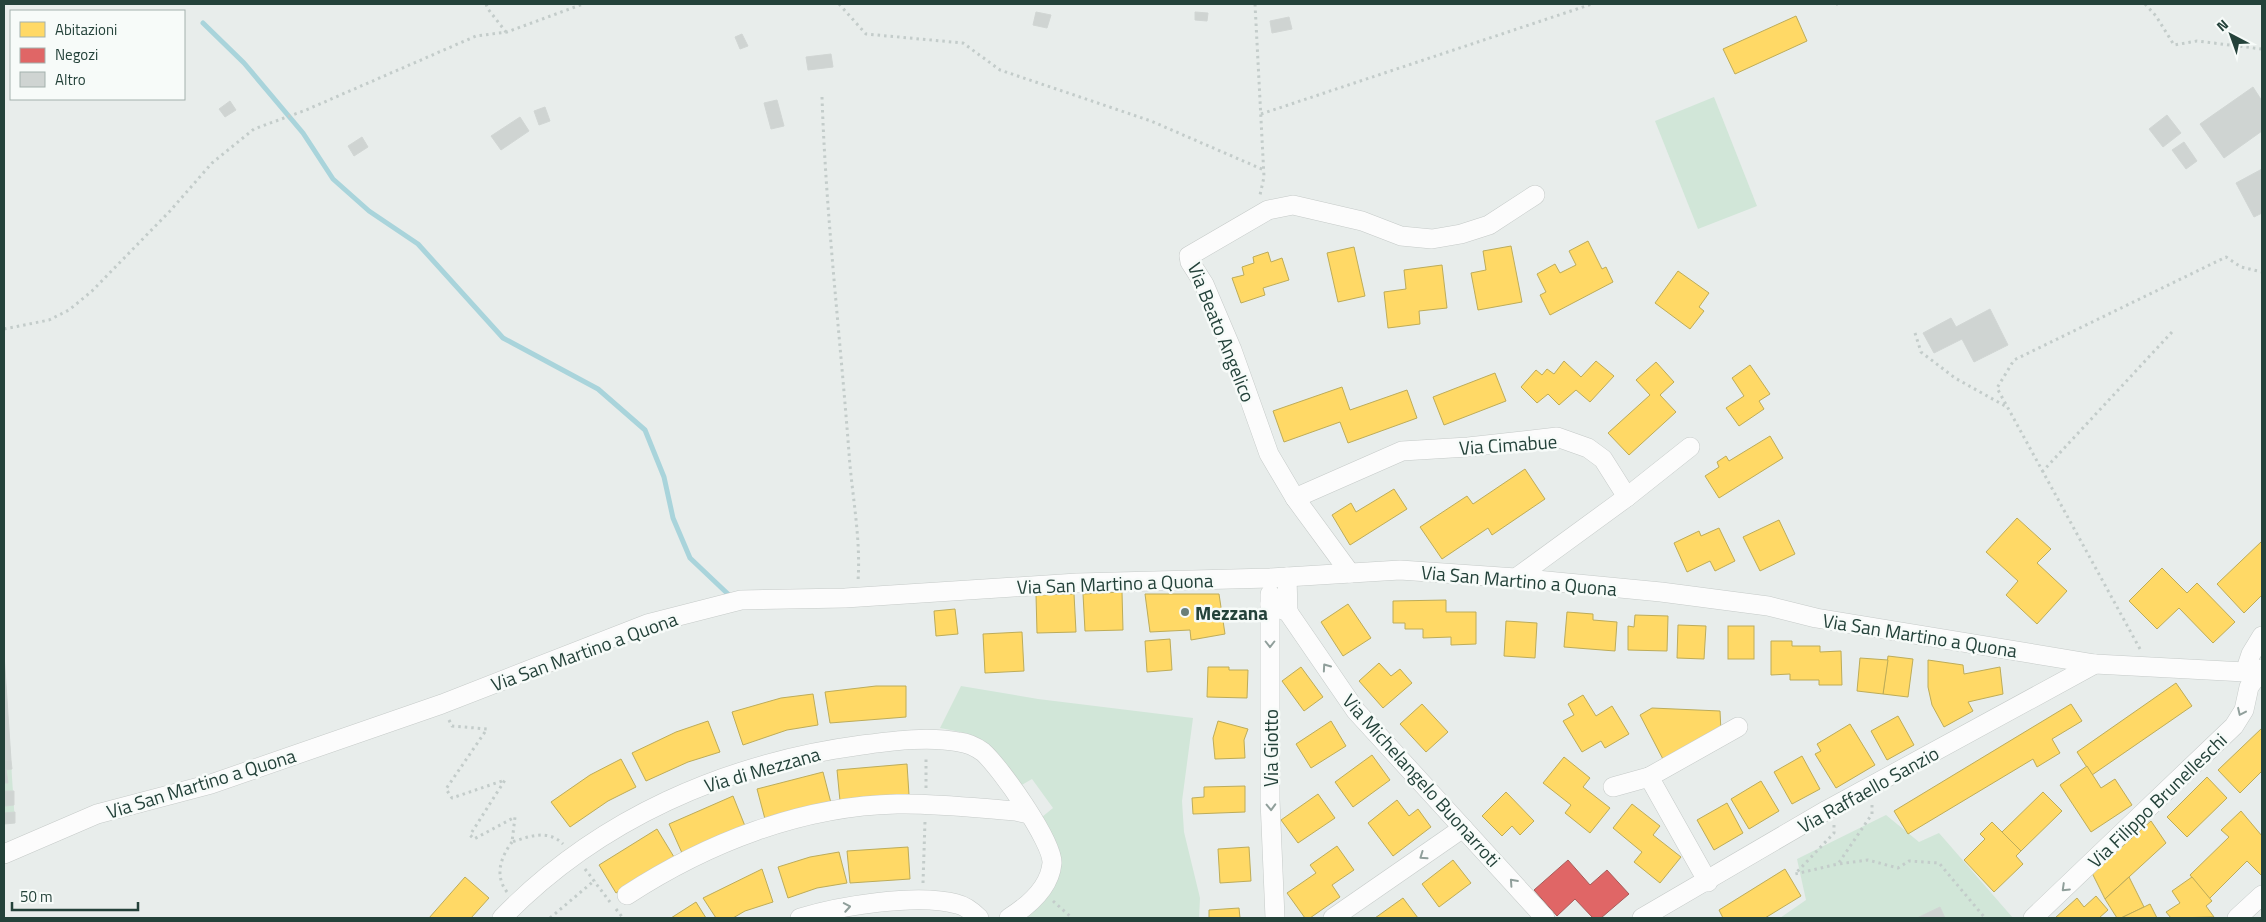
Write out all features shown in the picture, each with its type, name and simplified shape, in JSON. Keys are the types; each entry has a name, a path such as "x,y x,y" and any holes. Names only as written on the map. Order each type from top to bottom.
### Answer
{"street":[{"name":"Via Beato Angelico","path":"1350,573 1295,498 1269,454 1228,342 1204,284 1190,262 1189,256 1268,210 1293,206 1362,222 1401,236 1432,239 1461,234 1490,225 1535,195"},
{"name":"Via Cimabue","path":"1295,498 1402,451 1468,447 1558,437 1588,448 1603,459 1627,497"},
{"path":"1516,578 1627,497 1690,447"},
{"name":"Via San Martino a Quona","path":"4,854 97,814 212,784 442,704 647,624 741,600 857,597 1077,582 1274,588 1350,573 1400,570 1516,578 1661,592 1768,606 1816,618 2095,664 2256,670"},
{"path":"1274,588 1288,612"},
{"path":"1274,588 1288,612"},
{"name":"Via Giotto","path":"1274,588 1270,800 1275,918"},
{"name":"Via Michelangelo Buonarroti","path":"1288,612 1356,711 1545,918"},
{"name":"Via Filippo Brunelleschi","path":"2032,918 2234,726 2244,710 2249,687 2256,670 2252,654 2262,636"},
{"name":"Via Raffaello Sanzio","path":"1642,918 1708,882 1827,810 2095,664"},
{"path":"1613,786 1649,778 1738,727"},
{"name":"Via di Mezzana","path":"502,918 574,856 647,810 709,782 784,759 878,743 935,740 960,742 975,747 984,753 1000,771 1029,814 1049,849 1052,859 1051,869 1040,891 1009,918"},
{"path":"1649,778 1708,882"},
{"path":"627,895 692,857 740,836 776,824 831,811 894,804 926,804 1015,811 1029,814"},
{"path":"1333,918 1463,828"},
{"path":"2237,918 2262,895"},
{"path":"800,918 855,905 922,900 957,904 971,911 979,918"}],"path":[{"path":"486,4 507,32"},
{"path":"4,329 49,320 69,310 99,285 170,211 212,163 254,129 295,114 476,36 507,32 583,4"},
{"path":"839,4 866,34 964,43 1000,70 1151,121 1264,170"},
{"path":"1254,219 1264,177 1255,4"},
{"path":"1261,114 1592,4"},
{"path":"2145,4 2156,16 2174,45 2197,41 2262,49"},
{"path":"822,97 824,168 839,321 850,464 860,551 857,597"},
{"path":"2150,666 1997,388 2014,360 2226,257 2241,267 2262,272"},
{"path":"2042,472 2172,332"},
{"path":"1915,333 1921,352 1955,378 2007,407"},
{"path":"442,704 452,726 487,729 446,789 452,798 505,780 470,835 474,839 516,817 512,842 506,851 499,871 502,886 516,904"},
{"path":"922,900 926,749"},
{"path":"1838,864 1872,814 1872,803"},
{"path":"1834,824 1834,833 1795,874 1838,864 1868,860 1898,868 1909,861 1939,863 1985,918"},
{"path":"512,842 532,835 548,835 560,841 595,880 623,918"},
{"path":"550,918 595,880"},
{"path":"1048,898 1072,918"}],"green space":[{"path":"1714,97 1757,206 1698,229 1655,121"},
{"path":"4,654 15,823 4,824"},
{"path":"961,686 1038,699 1193,718 1182,801 1184,832 1200,898 1199,918 1024,918 1038,908 1048,897 1055,885 1059,859 1051,831 1042,817 1053,808 1032,779 1020,786 996,752 980,739 940,728"},
{"path":"1886,815 1919,842 1939,833 2013,918 1780,918 1806,900 1797,859"}],"building: Abitazioni":[{"path":"1796,16 1807,41 1735,74 1723,49"},
{"path":"1588,241 1602,269 1606,267 1613,282 1550,315 1540,295 1546,292 1537,274 1555,264 1560,273 1576,265 1569,251"},
{"path":"1511,246 1522,302 1478,310 1471,273 1486,270 1483,251"},
{"path":"1354,247 1365,296 1338,302 1327,253"},
{"path":"1268,252 1271,262 1282,258 1289,280 1263,288 1265,295 1241,303 1232,278 1244,275 1242,267 1254,263 1253,257"},
{"path":"1442,265 1447,308 1419,311 1420,324 1388,328 1384,292 1406,289 1404,270"},
{"path":"1678,271 1709,293 1699,307 1704,311 1690,329 1655,303"},
{"path":"1564,361 1581,377 1596,361 1614,376 1590,402 1576,390 1559,405 1548,394 1537,403 1521,387 1536,370 1542,375 1547,369 1554,374"},
{"path":"1656,362 1674,382 1660,395 1676,412 1629,455 1608,433 1650,395 1636,380"},
{"path":"1750,365 1770,394 1759,401 1764,409 1739,426 1726,408 1744,396 1732,378"},
{"path":"1495,373 1506,401 1444,425 1433,397"},
{"path":"1342,387 1350,410 1407,390 1417,418 1348,443 1340,422 1284,442 1273,411"},
{"path":"1770,436 1783,458 1719,498 1705,476 1719,467 1717,462 1726,456 1729,461"},
{"path":"1525,469 1545,499 1492,535 1488,528 1442,559 1420,527 1467,496 1473,504"},
{"path":"1394,489 1407,509 1350,545 1332,515 1351,503 1356,512"},
{"path":"2017,518 2051,549 2037,563 2067,591 2037,624 2006,595 2018,581 1986,552"},
{"path":"1779,520 1795,554 1760,571 1743,537"},
{"path":"1719,528 1735,561 1715,571 1710,561 1687,572 1674,543 1699,531 1701,536"},
{"path":"2262,541 2262,595 2244,613 2217,584"},
{"path":"2162,568 2187,593 2197,583 2235,622 2213,643 2179,608 2157,629 2129,601"},
{"path":"1122,592 1123,630 1085,631 1083,594"},
{"path":"1074,594 1076,632 1037,633 1036,595"},
{"name":"Mezzana","path":"1145,594 1219,594 1225,634 1191,640 1190,630 1150,632"},
{"path":"1446,600 1446,612 1476,612 1476,644 1451,645 1451,637 1423,638 1423,629 1405,629 1405,623 1393,623 1393,601"},
{"path":"1348,604 1371,638 1343,656 1321,622"},
{"path":"955,609 958,634 936,636 934,611"},
{"path":"1567,612 1593,614 1593,620 1617,622 1615,651 1564,647"},
{"path":"1635,615 1668,616 1667,651 1628,650 1628,626 1634,627"},
{"path":"1506,621 1537,623 1535,658 1504,656"},
{"path":"1678,625 1706,626 1704,659 1677,658"},
{"path":"1728,626 1754,626 1754,659 1728,659"},
{"path":"1022,632 1024,671 985,673 983,634"},
{"path":"1170,639 1172,670 1147,672 1145,641"},
{"path":"1771,641 1792,641 1792,646 1820,646 1820,652 1841,651 1842,685 1819,685 1819,680 1790,680 1790,674 1771,675"},
{"path":"1888,656 1913,659 1908,697 1883,694"},
{"path":"1860,658 1888,660 1883,694 1857,691"},
{"path":"1928,660 1963,665 1964,674 2000,667 2003,694 1968,702 1973,711 1944,727 1932,705 1928,687"},
{"path":"1379,663 1391,676 1400,669 1412,683 1383,708 1359,681"},
{"path":"1208,667 1229,667 1229,670 1248,670 1247,698 1207,697"},
{"path":"1301,667 1323,697 1304,711 1282,681"},
{"path":"2176,683 2192,706 2092,775 2077,752"},
{"path":"876,686 906,686 906,717 830,723 825,692"},
{"path":"813,694 818,725 787,730 743,745 732,712 781,698"},
{"path":"1583,695 1596,716 1612,706 1629,734 1605,748 1601,741 1582,752 1563,721 1574,715 1568,704"},
{"path":"1422,704 1448,732 1426,752 1400,724"},
{"path":"2071,704 2082,721 2052,739 2060,753 2037,767 2033,759 1908,834 1894,811"},
{"path":"1652,708 1720,711 1721,732 1665,763 1640,715"},
{"path":"1898,716 1914,745 1887,760 1871,731"},
{"path":"708,721 720,752 688,762 646,781 632,753 676,732"},
{"path":"1218,721 1248,729 1244,740 1245,758 1215,759 1213,738"},
{"path":"1331,721 1346,746 1311,768 1296,744"},
{"path":"1850,724 1875,765 1836,788 1815,754 1821,751 1817,744"},
{"path":"2262,728 2262,771 2240,793 2218,770"},
{"path":"1372,755 1390,780 1353,807 1335,782"},
{"path":"1802,756 1820,789 1792,804 1774,772"},
{"path":"1564,757 1590,778 1583,787 1610,808 1590,833 1565,813 1571,805 1543,783"},
{"path":"621,759 636,787 608,801 570,827 551,802 590,775"},
{"path":"907,764 909,795 840,801 837,770"},
{"path":"2087,766 2101,788 2115,779 2132,805 2091,832 2060,785"},
{"path":"823,772 831,803 765,819 757,789"},
{"path":"2207,777 2227,798 2187,837 2167,817"},
{"path":"1761,781 1779,811 1749,829 1731,799"},
{"path":"1245,786 1245,812 1193,814 1192,798 1204,797 1204,787"},
{"path":"1506,792 1534,821 1520,835 1512,826 1502,836 1482,816"},
{"path":"2043,792 2062,811 2021,851 2002,832"},
{"path":"1318,794 1335,818 1298,843 1281,820"},
{"path":"733,796 745,826 682,853 669,824"},
{"path":"1397,800 1409,816 1418,809 1431,827 1393,856 1368,823"},
{"path":"1727,803 1743,833 1714,850 1697,820"},
{"path":"1632,804 1660,826 1653,835 1681,857 1660,883 1634,862 1642,852 1613,828"},
{"path":"2241,811 2262,836 2262,876 2247,861 2209,899 2190,875 2229,837 2221,830"},
{"path":"2151,821 2166,843 2105,899 2092,873"},
{"path":"1992,822 2021,851 2016,856 2023,864 1994,892 1964,860 1985,839 1980,834"},
{"path":"657,829 674,857 616,893 599,865"},
{"path":"1337,846 1354,870 1332,885 1340,897 1310,918 1305,918 1287,893 1316,873 1310,865"},
{"path":"908,847 910,879 850,883 847,851"},
{"path":"1249,847 1251,881 1220,883 1218,849"},
{"path":"839,852 847,883 817,888 788,898 778,867 810,857"},
{"path":"1453,860 1471,883 1439,907 1422,884"},
{"path":"762,869 773,902 745,911 733,918 716,918 703,898"},
{"path":"1785,869 1801,896 1765,918 1723,918 1719,910"},
{"path":"465,877 489,898 471,918 429,918"},
{"path":"2129,877 2144,907 2121,918 2117,918 2105,899"},
{"path":"2192,877 2212,901 2206,906 2214,917 2171,918 2166,912 2180,903 2172,891"},
{"path":"2096,896 2108,910 2099,918 2055,918 2077,898 2084,907"},
{"path":"1403,898 1418,918 1375,918"},
{"path":"696,902 706,918 671,918"},
{"path":"2150,904 2157,918 2121,918 2144,907"},
{"path":"1239,908 1240,918 1209,918 1209,910"}],"building: Negozi":[{"path":"1568,860 1590,885 1607,870 1629,894 1601,918 1593,918 1575,899 1557,916 1534,890"}],"building: Altro":[{"path":"1036,12 1051,15 1047,28 1033,25"},
{"path":"1195,12 1208,13 1207,21 1195,20"},
{"path":"1289,17 1292,29 1272,33 1270,21"},
{"path":"742,34 748,46 740,49 735,37"},
{"path":"831,54 833,67 808,70 806,57"},
{"path":"2253,87 2262,101 2262,131 2224,158 2200,124"},
{"path":"777,100 784,126 771,129 764,103"},
{"path":"230,101 236,110 225,117 219,109"},
{"path":"545,107 550,121 539,125 534,111"},
{"path":"2167,115 2181,133 2163,147 2149,129"},
{"path":"520,117 529,131 501,150 491,136"},
{"path":"362,137 368,147 354,156 348,146"},
{"path":"2184,142 2197,161 2186,169 2172,150"},
{"path":"2262,169 2262,213 2254,217 2236,183"},
{"path":"1990,309 2008,345 1974,362 1962,339 1934,353 1923,333 1951,318 1956,327"},
{"path":"4,654 11,760 4,761"},
{"path":"11,760 12,769 4,770 4,761"},
{"path":"6,769 8,783 4,783 4,770"},
{"path":"4,791 14,791 14,805 5,806"},
{"path":"15,812 15,823 4,824 4,813"},
{"path":"1940,907 1945,918 1917,918"}],"waterway":[{"path":"203,23 244,63 303,133 333,179 369,211 418,244 503,338 598,389 645,430 664,477 673,518 690,558 729,595"}],"place":[{"name":"Mezzana","path":"1185,612"}]}
